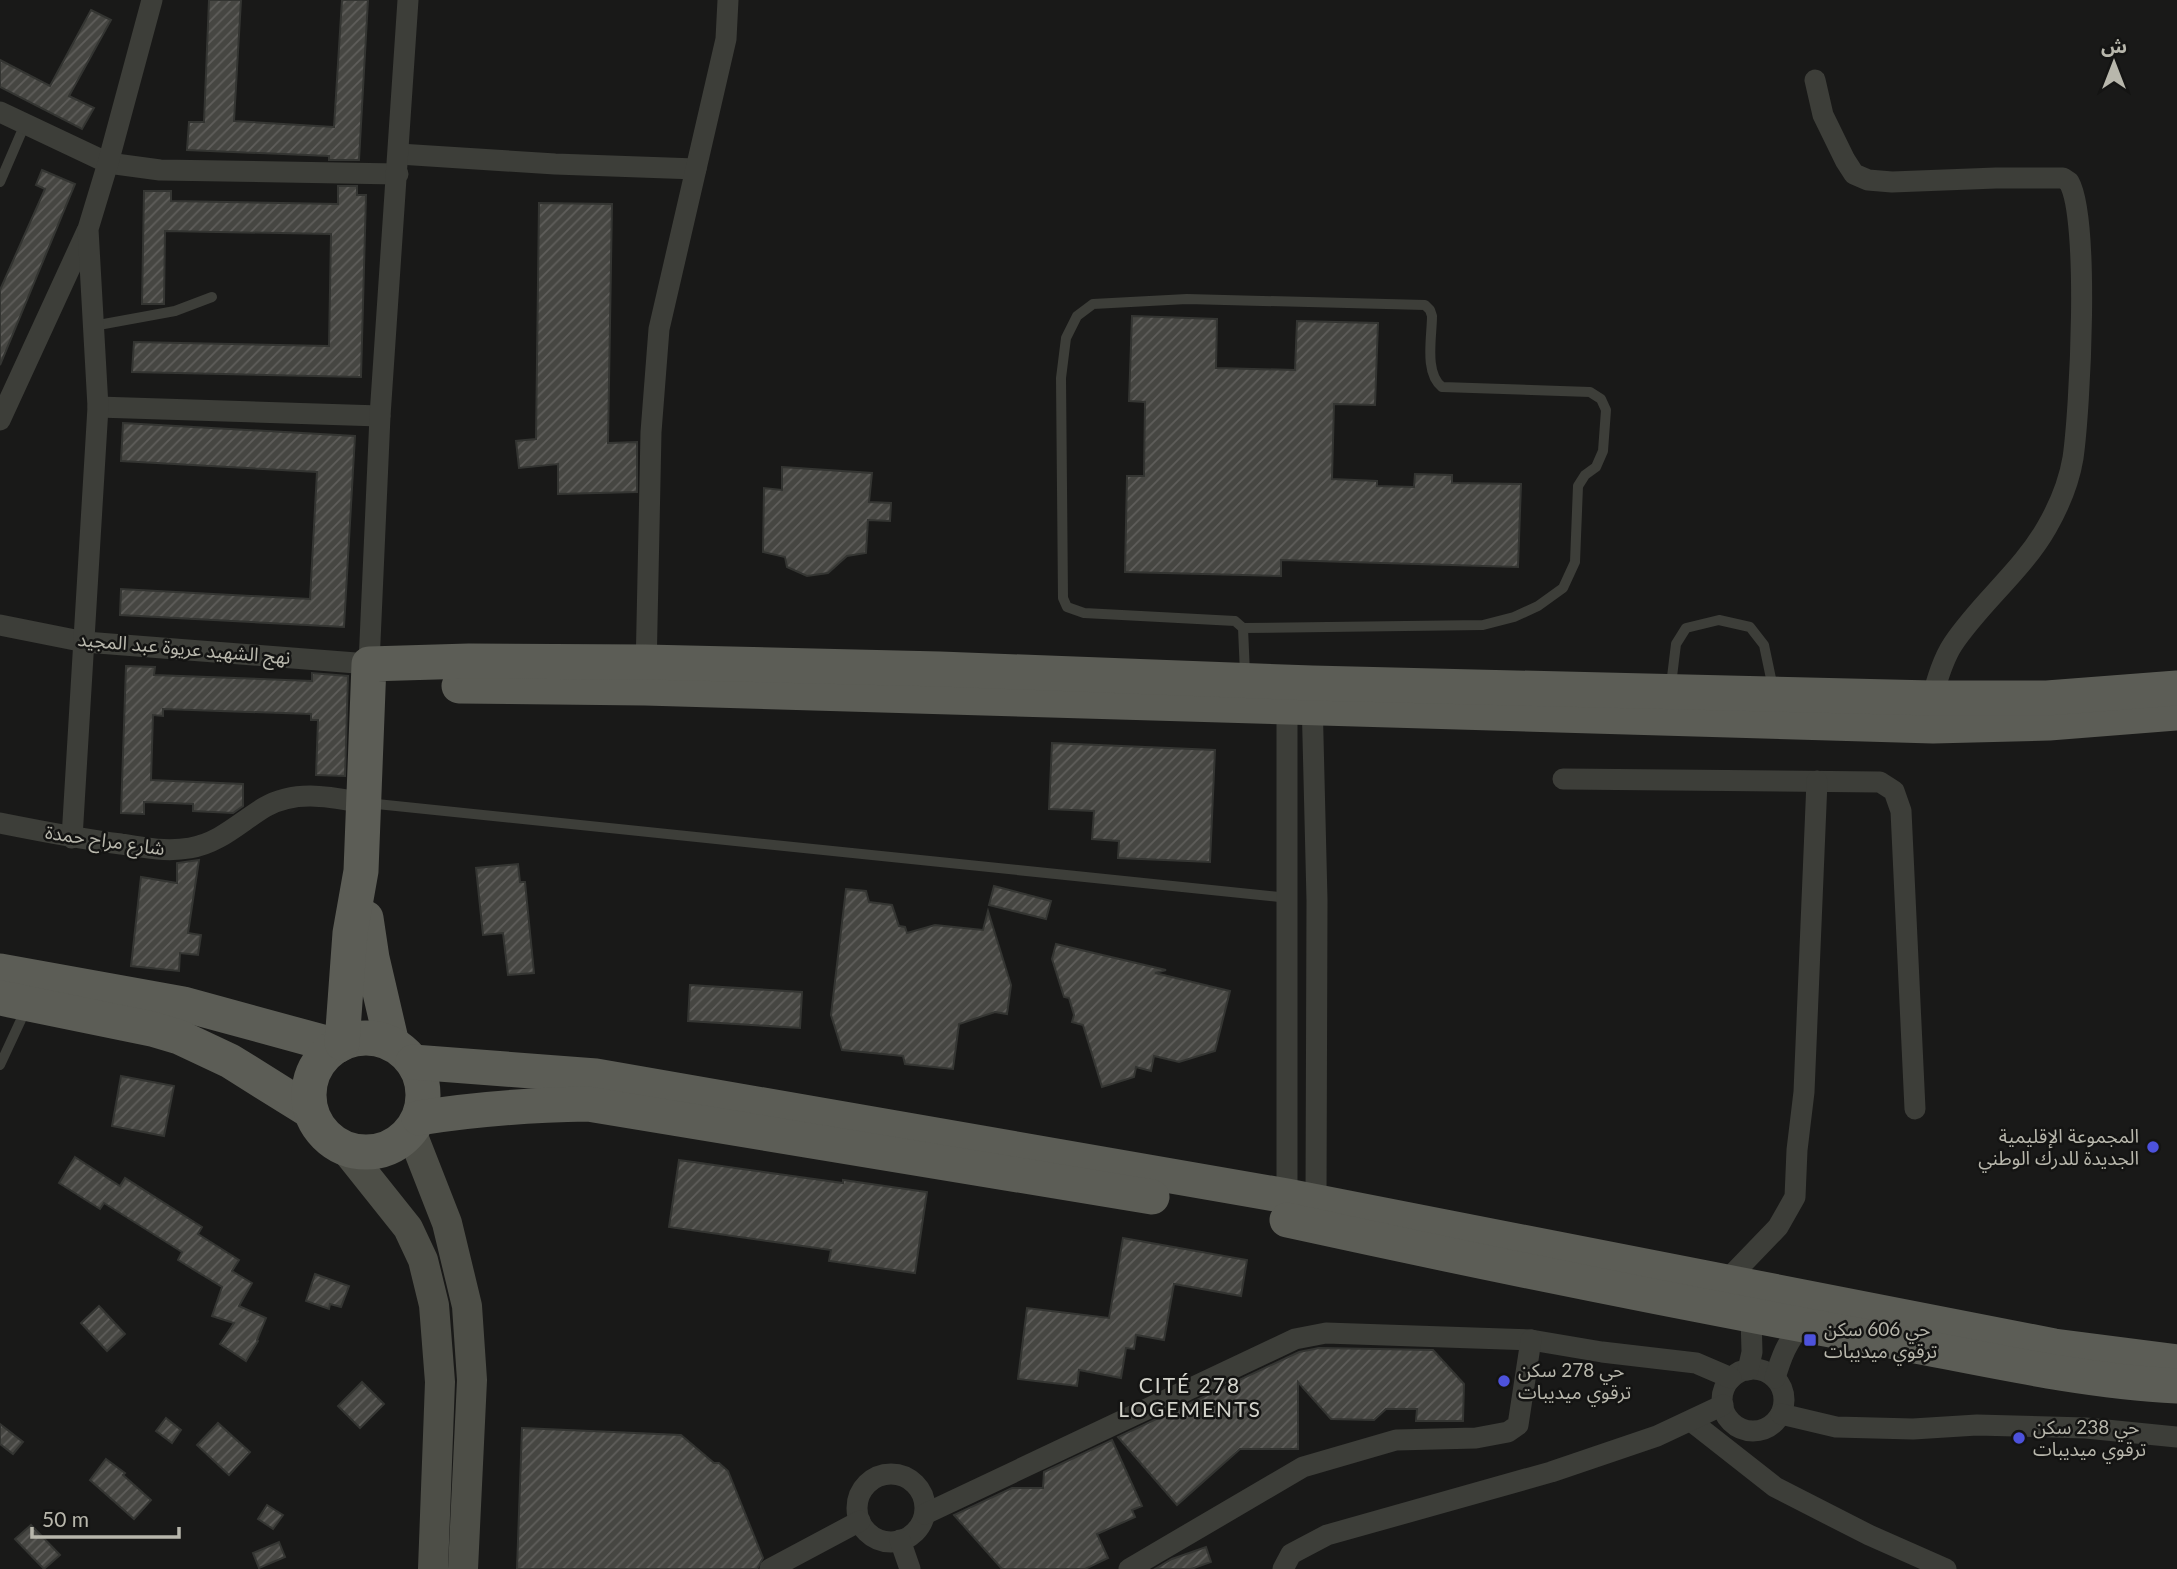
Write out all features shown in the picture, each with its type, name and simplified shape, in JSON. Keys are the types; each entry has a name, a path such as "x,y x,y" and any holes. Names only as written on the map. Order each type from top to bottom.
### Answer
{"main road":[{"path":"361,871 372,958 403,1053 420,1075 423,1090 423,1104 415,1125 398,1144 381,1151 363,1153 345,1149 324,1134 310,1111 308,1096 309,1081 315,1067 339,1044 350,933 361,871 369,676 440,685 645,675 1300,695 1791,704 1932,698 2047,698 2177,688"},
{"path":"939,683 1245,680 1300,695 1671,692 1991,726 2107,720 2177,713"},
{"path":"0,971 183,1004 339,1044 368,1038 403,1053 596,1076 1301,1199 2054,1346 2177,1362"},
{"path":"14,1001 152,1029 178,1037 230,1062 310,1111"},
{"path":"415,1125 469,1110 588,1104 1265,1215 1497,1266 1751,1316 2093,1377 2177,1387"},
{"path":"415,1125 447,1223 467,1307 471,1380 463,1569"},
{"path":"345,1149 408,1228 423,1260 434,1306 440,1382 432,1569"}],"street":[{"path":"2,412 88,229 152,0"},
{"path":"369,676 380,416 408,0"},
{"path":"645,675 651,432 659,330 726,39 728,0"},
{"path":"1815,80 1823,115 1854,174 1879,181 2063,178 2069,182 2076,201 2081,255 2078,414 2072,460 2063,495 2030,554 1952,645 1938,676 1932,698"},
{"path":"0,112 108,163 160,170 398,164 555,164 696,169"},
{"path":"72,838 99,407 88,229"},
{"path":"99,407 380,416"},
{"name":"نهج الشهيد عريوة عبد المجيد","path":"0,625 85,642 369,676"},
{"path":"1300,695 1289,898 1301,1199"},
{"path":"1300,695 1317,900 1301,1199"},
{"path":"1563,779 1880,782 1894,791 1901,811 1915,1109"},
{"path":"1726,1281 1778,1227 1795,1197 1804,1092 1817,781"},
{"name":"شارع مراح حمدة","path":"0,823 72,838 166,850 193,848 220,839 267,806 290,797 316,795 364,803"},
{"path":"1289,898 1317,900"},
{"path":"925,1514 1294,1339 1326,1333 1531,1340 1696,1363 1740,1374 1767,1373 1775,1378 1784,1395 1781,1414 1767,1427 1748,1430 1731,1422 1723,1405 1726,1386 1740,1374 1752,1352 1751,1316"},
{"path":"1775,1378 1787,1345 1802,1325"},
{"path":"1129,1569 1303,1467 1396,1440 1476,1438 1508,1432 1518,1425 1531,1340"},
{"path":"1283,1569 1291,1554 1327,1535 1551,1472 1637,1443 1723,1405"},
{"path":"1781,1414 1836,1427 1913,1429 1977,1425 2086,1428 2177,1437"},
{"path":"1691,1421 1775,1487 1869,1535 1946,1569"},
{"path":"893,1474 911,1480 918,1486 925,1504 925,1514 916,1531 900,1540 881,1540 865,1529 860,1521 858,1502 861,1493 874,1479 893,1474"},
{"path":"770,1569 860,1521"},
{"path":"900,1540 910,1569"}],"lane":[{"path":"0,182 25,124"},
{"path":"92,326 175,311 212,296"},
{"path":"1243,628 1483,625 1514,617 1538,606 1563,588 1575,562 1577,486 1585,475 1596,467 1604,451 1606,410 1601,398 1590,392 1442,387 1434,382 1431,372 1432,316 1425,305 1188,299 1093,304 1077,316 1066,338 1061,378 1063,598 1067,607 1084,612 1235,621 1243,628 1245,680"},
{"path":"1671,692 1676,644 1686,628 1719,620 1750,626 1765,645 1791,704"},
{"path":"364,803 1289,898"},
{"path":"0,1065 14,1001"}],"building":[{"path":"209,0 241,0 234,121 334,127 342,0 368,0 359,160 329,160 329,156 187,150 189,122 204,122"},
{"path":"91,10 111,20 69,96 94,108 82,129 0,87 0,60 50,86"},
{"path":"42,170 75,184 0,365 0,290 45,189 36,185"},
{"path":"338,186 357,186 357,195 366,195 361,377 132,372 134,342 329,346 331,234 165,231 164,304 142,304 144,191 171,191 171,201 338,204"},
{"path":"539,203 612,204 608,443 637,442 637,492 558,494 558,464 519,468 516,441 536,439"},
{"path":"1132,316 1217,319 1216,368 1295,370 1297,321 1378,323 1375,405 1334,404 1332,479 1377,481 1377,486 1414,487 1415,474 1452,475 1452,483 1521,484 1518,567 1281,560 1281,576 1125,572 1127,476 1144,476 1145,402 1129,401"},
{"path":"123,423 355,436 344,627 120,615 121,589 310,599 317,472 121,461"},
{"path":"782,467 872,473 869,502 891,503 890,521 868,520 866,553 847,556 828,573 807,576 787,567 785,557 763,552 764,488 782,490"},
{"path":"126,666 155,667 154,675 312,681 312,673 348,676 345,776 316,775 318,720 311,720 311,714 163,709 163,716 153,715 151,780 243,784 243,806 233,813 193,811 193,804 144,802 144,814 121,813"},
{"path":"1052,743 1215,750 1210,862 1118,858 1119,841 1092,839 1094,811 1049,809"},
{"path":"199,860 188,933 201,935 198,955 180,953 179,971 131,966 141,877 177,883 177,863"},
{"path":"518,864 520,882 525,882 534,973 508,975 503,933 483,935 476,868"},
{"path":"994,886 1051,901 1046,919 989,905"},
{"path":"846,889 866,891 869,902 892,905 899,926 905,927 907,933 935,925 983,930 988,911 1011,985 1007,1014 995,1012 959,1024 953,1069 905,1064 903,1056 842,1050 831,1015"},
{"path":"1056,944 1166,970 1155,973 1230,991 1215,1051 1179,1062 1154,1056 1151,1071 1136,1067 1134,1077 1102,1087 1083,1025 1072,1022 1074,1015 1069,998 1064,997 1052,959"},
{"path":"690,985 802,992 800,1028 688,1021"},
{"path":"121,1076 174,1086 164,1136 112,1126"},
{"path":"75,1157 120,1186 125,1178 202,1227 198,1234 239,1260 232,1271 252,1283 239,1306 266,1318 258,1341 246,1361 220,1344 234,1323 212,1316 222,1287 178,1260 182,1252 104,1203 100,1209 59,1183"},
{"path":"679,1160 927,1192 915,1273 829,1261 831,1250 669,1227"},
{"path":"1123,1238 1247,1260 1241,1296 1174,1284 1164,1340 1136,1335 1134,1349 1126,1348 1121,1378 1079,1370 1077,1386 1018,1379 1027,1308 1109,1318"},
{"path":"315,1274 349,1286 341,1307 330,1304 329,1309 306,1301"},
{"path":"99,1306 125,1334 107,1351 81,1323"},
{"path":"1319,1348 1433,1350 1464,1384 1463,1421 1416,1421 1417,1409 1386,1409 1374,1420 1331,1419 1298,1382 1298,1449 1240,1449 1177,1505 1118,1437 1299,1352"},
{"path":"362,1382 384,1404 360,1428 338,1406"},
{"path":"166,1418 181,1430 172,1443 156,1431"},
{"path":"218,1423 250,1452 229,1475 197,1445"},
{"path":"0,1424 23,1442 13,1454 0,1444"},
{"path":"522,1428 681,1435 714,1463 719,1463 728,1471 763,1558 757,1569 517,1569"},
{"path":"1112,1440 1142,1506 1132,1510 1135,1517 1097,1534 1108,1558 1085,1569 1002,1569 954,1515 1012,1488 1043,1488 1044,1472"},
{"path":"106,1459 125,1473 123,1475 151,1500 134,1519 90,1480"},
{"path":"267,1505 283,1515 273,1529 258,1519"},
{"path":"31,1525 60,1555 44,1569 15,1539"},
{"path":"279,1542 285,1557 259,1568 253,1553"},
{"path":"1206,1547 1211,1562 1191,1569 1155,1569 1172,1559"}],"place":[{"name":"المجموعة الإقليمية الجديدة للدرك الوطني","path":"2153,1147"},
{"name":"حي 606 سكن ترقوي ميديبات","path":"1810,1340"},
{"name":"حي 278 سكن ترقوي ميديبات","path":"1504,1381"},
{"name":"حي 238 سكن ترقوي ميديبات","path":"2019,1438"}],"district":[{"name":"CITÉ 278 LOGEMENTS","path":"1190,1398"}]}
